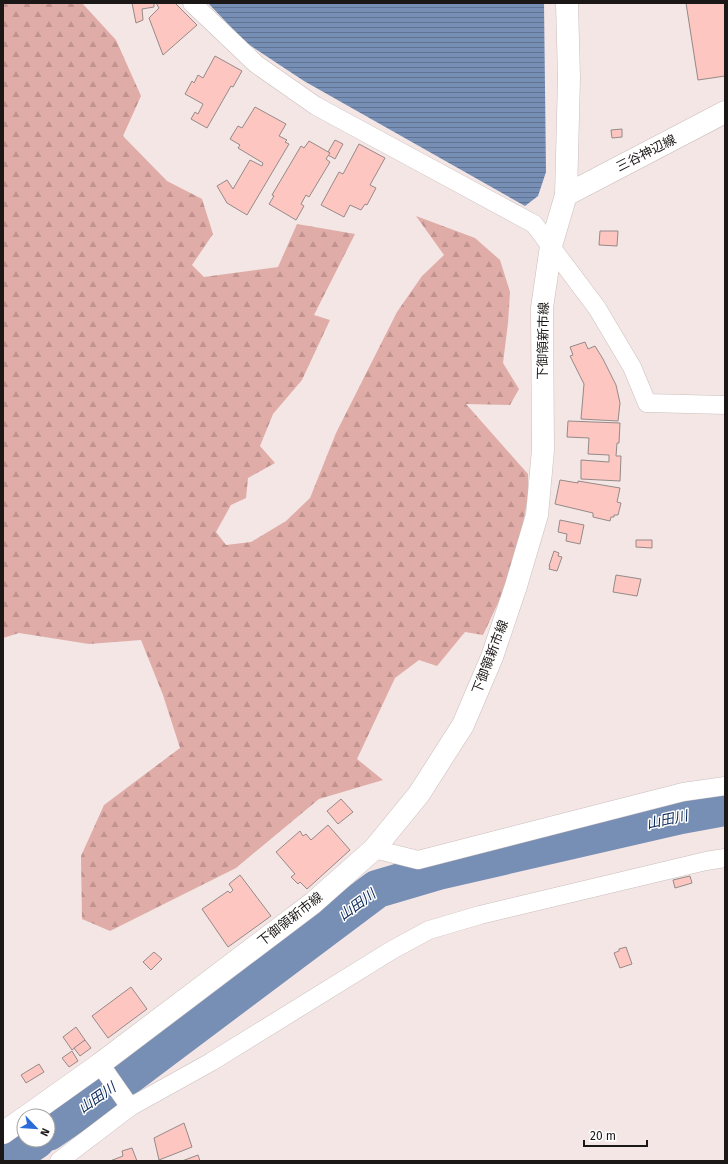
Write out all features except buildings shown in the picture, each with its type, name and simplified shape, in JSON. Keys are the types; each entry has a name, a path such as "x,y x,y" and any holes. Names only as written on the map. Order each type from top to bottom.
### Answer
{"main road":[{"name":"下御領新市線","path":"50,1108 115,1086 313,902 374,849 419,794 463,725 492,657 516,586 537,515 544,450 542,308 551,246 566,195 569,78 567,3"},
{"name":"三谷神辺線","path":"566,195 725,112"},
{"path":"3,1133 16,1124"}],"street":[{"path":"192,3 256,64 316,106 534,224 598,308 632,367 647,403 725,405"},
{"path":"374,849 418,860 683,792 725,786"},
{"path":"59,1161 115,1086 211,1062 392,950 429,930 480,915 725,858"}],"green space":[{"path":"3,3 82,3 116,40 141,96 123,136 167,181 202,199 213,234 192,265 204,277 278,267 297,224 355,234 314,315 330,320 302,380 273,414 260,446 275,463 248,478 246,498 231,505 216,532 226,545 251,542 286,521 310,498 336,433 397,312 422,276 444,255 416,216 475,238 500,260 510,292 503,363 519,389 510,405 466,404 528,474 528,497 515,567 483,635 465,632 437,666 419,660 395,678 357,759 383,780 319,799 236,868 110,931 82,919 81,856 104,805 180,748 163,695 141,640 89,644 19,633 3,638"}],"water":[{"path":"208,3 544,3 546,172 538,196 525,206 304,81 245,42"}],"waterway":[{"name":"山田川","path":"56,1127 101,1096 377,889 438,871 681,815 725,807"},
{"name":"山田川","path":"5,1161 24,1148"}]}
